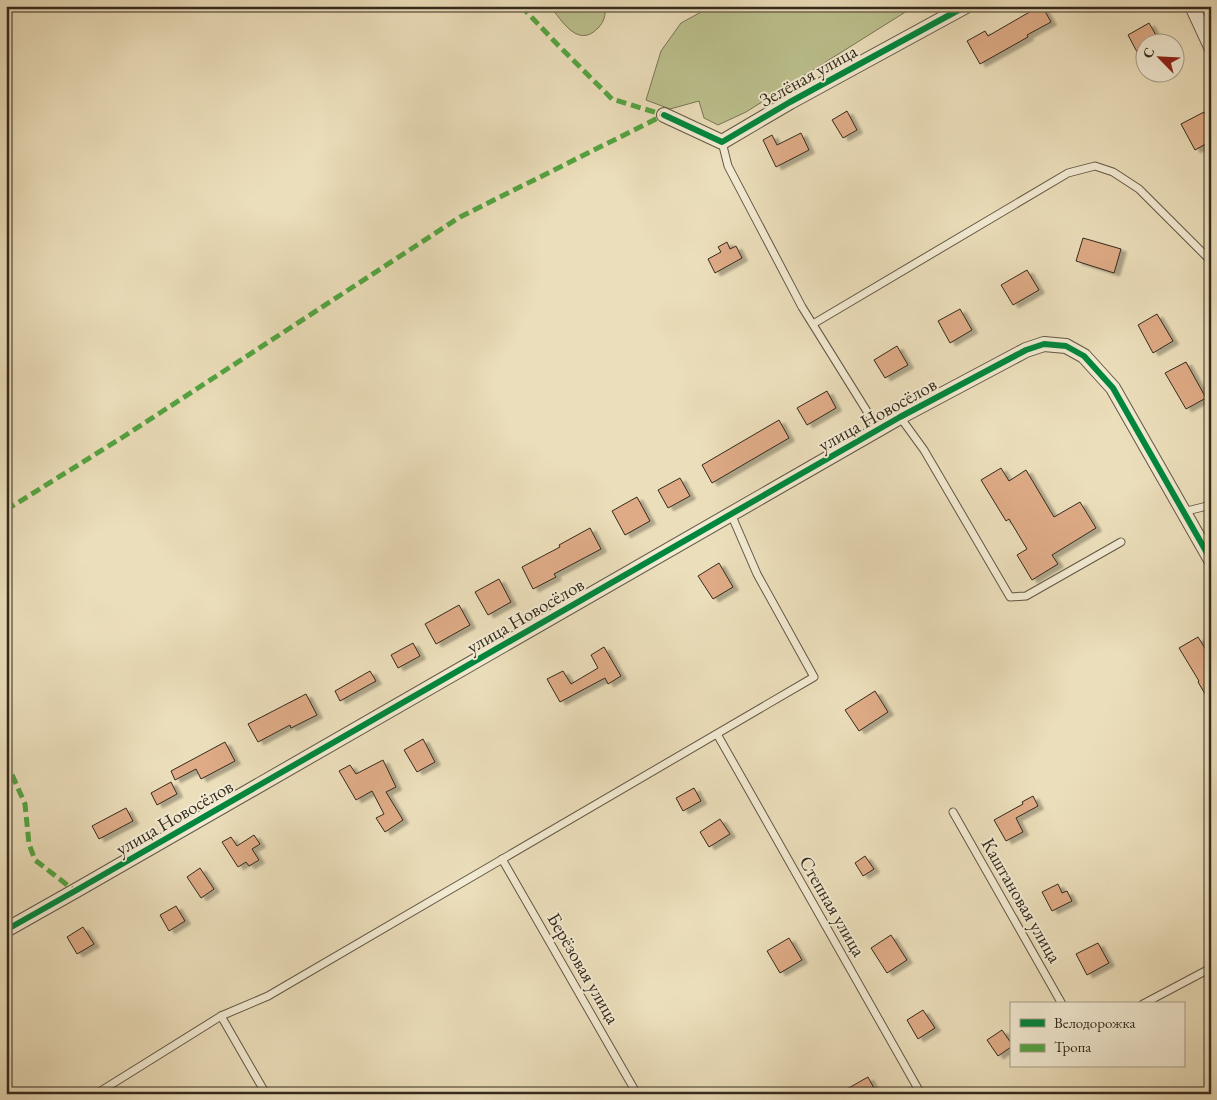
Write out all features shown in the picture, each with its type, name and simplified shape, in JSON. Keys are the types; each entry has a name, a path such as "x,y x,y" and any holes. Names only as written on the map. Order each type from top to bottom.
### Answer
{"street":[{"name":"Зелёная улица","path":"722,142 790,102 966,6"},
{"path":"1192,6 1211,47"},
{"path":"664,115 722,142"},
{"name":"улица Новосёлов","path":"6,930 900,417 1026,350 1044,344 1066,346 1084,356 1113,388 1183,512"},
{"path":"1183,512 1211,560"}],"lane":[{"path":"722,142 728,166 765,239 802,307 878,430"},
{"path":"813,324 1068,173 1095,166 1113,172 1139,189 1211,261"},
{"path":"900,417 924,450 1010,597 1026,596 1121,542"},
{"path":"1183,512 1211,504"},
{"path":"96,1094 221,1016 268,996 814,677 757,574 731,514"},
{"name":"Степная улица","path":"717,734 921,1094"},
{"name":"Каштановая улица","path":"953,812 1061,1002"},
{"name":"Берёзовая улица","path":"502,859 637,1094"},
{"path":"1147,1002 1211,968"},
{"path":"221,1016 266,1094"}],"green space":[{"path":"550,6 605,6 605,15 598,28 591,34 584,36 571,31"},
{"path":"712,6 915,6 746,112 718,125 704,118 699,101 670,109 646,100 661,51 681,23"}],"building":[{"path":"1042,6 1051,22 980,64 967,41 985,31 988,36"},
{"path":"1149,23 1154,32 1134,32 1134,46 1128,35"},
{"path":"847,111 857,130 843,138 832,120"},
{"path":"1204,112 1211,124 1211,141 1195,150 1181,124"},
{"path":"801,133 809,150 776,167 763,140 772,135 777,145"},
{"path":"1083,238 1121,249 1114,273 1076,261"},
{"path":"727,242 730,249 736,246 742,258 715,273 708,259 721,252 718,247"},
{"path":"1027,270 1039,290 1013,305 1001,285"},
{"path":"960,309 972,330 950,343 938,321"},
{"path":"1157,314 1173,341 1153,353 1138,325"},
{"path":"897,346 908,365 885,378 874,360"},
{"path":"1186,362 1206,398 1186,409 1165,373"},
{"path":"827,391 836,408 807,425 797,408"},
{"path":"779,420 789,438 712,483 702,465"},
{"path":"1001,468 1009,481 1026,470 1054,517 1080,502 1096,528 1052,555 1058,564 1032,580 1017,555 1027,549 1009,519 1006,521 981,480"},
{"path":"680,478 690,496 668,508 658,490"},
{"path":"637,497 650,521 625,535 612,511"},
{"path":"590,528 601,549 554,574 556,577 533,589 522,567 560,547 559,545"},
{"path":"719,563 733,587 713,599 698,576"},
{"path":"499,579 511,602 488,615 475,592"},
{"path":"459,605 470,625 436,644 425,624"},
{"path":"1198,637 1211,658 1211,704 1179,648"},
{"path":"413,643 420,656 398,668 391,655"},
{"path":"604,647 621,676 608,684 605,678 560,702 547,679 563,671 571,684 598,668 591,655"},
{"path":"370,671 376,681 340,701 335,691"},
{"path":"875,691 888,712 859,731 845,710"},
{"path":"306,694 317,715 291,728 290,725 258,742 248,724"},
{"path":"423,739 435,762 417,772 404,750"},
{"path":"225,742 235,761 201,779 196,769 175,780 171,771"},
{"path":"383,760 396,787 386,792 403,820 385,832 376,818 384,814 372,791 356,800 339,771 350,765 356,774"},
{"path":"171,782 177,794 157,805 151,793"},
{"path":"694,788 701,801 683,811 676,798"},
{"path":"1033,796 1038,806 1016,818 1023,832 1006,841 994,820 1023,804 1022,802"},
{"path":"126,808 133,821 99,839 92,826"},
{"path":"720,819 730,834 709,847 700,832"},
{"path":"254,835 260,844 252,849 259,860 249,866 246,862 238,867 222,842 231,837 237,846"},
{"path":"865,856 874,869 863,876 855,863"},
{"path":"200,868 214,889 201,898 187,877"},
{"path":"1058,884 1062,893 1067,891 1072,901 1052,911 1042,892"},
{"path":"176,906 185,921 169,931 160,915"},
{"path":"83,927 94,944 77,954 67,937"},
{"path":"891,935 907,960 887,973 871,948"},
{"path":"789,938 802,960 780,973 767,951"},
{"path":"1098,943 1109,963 1087,975 1076,954"},
{"path":"923,1010 935,1028 918,1039 907,1020"},
{"path":"1002,1030 1010,1042 1010,1048 998,1056 987,1040"},
{"path":"868,1077 877,1094 838,1094"}],"marked path":[{"path":"521,6 612,99 664,115"},
{"path":"6,510 123,437 460,217 664,115"},
{"path":"6,761 25,804 29,844 35,860 75,891"}],"cycle path":[{"path":"664,115 722,142 790,102 966,6"},
{"path":"6,930 900,417 1026,350 1044,344 1066,346 1084,356 1113,388 1211,560"}]}
